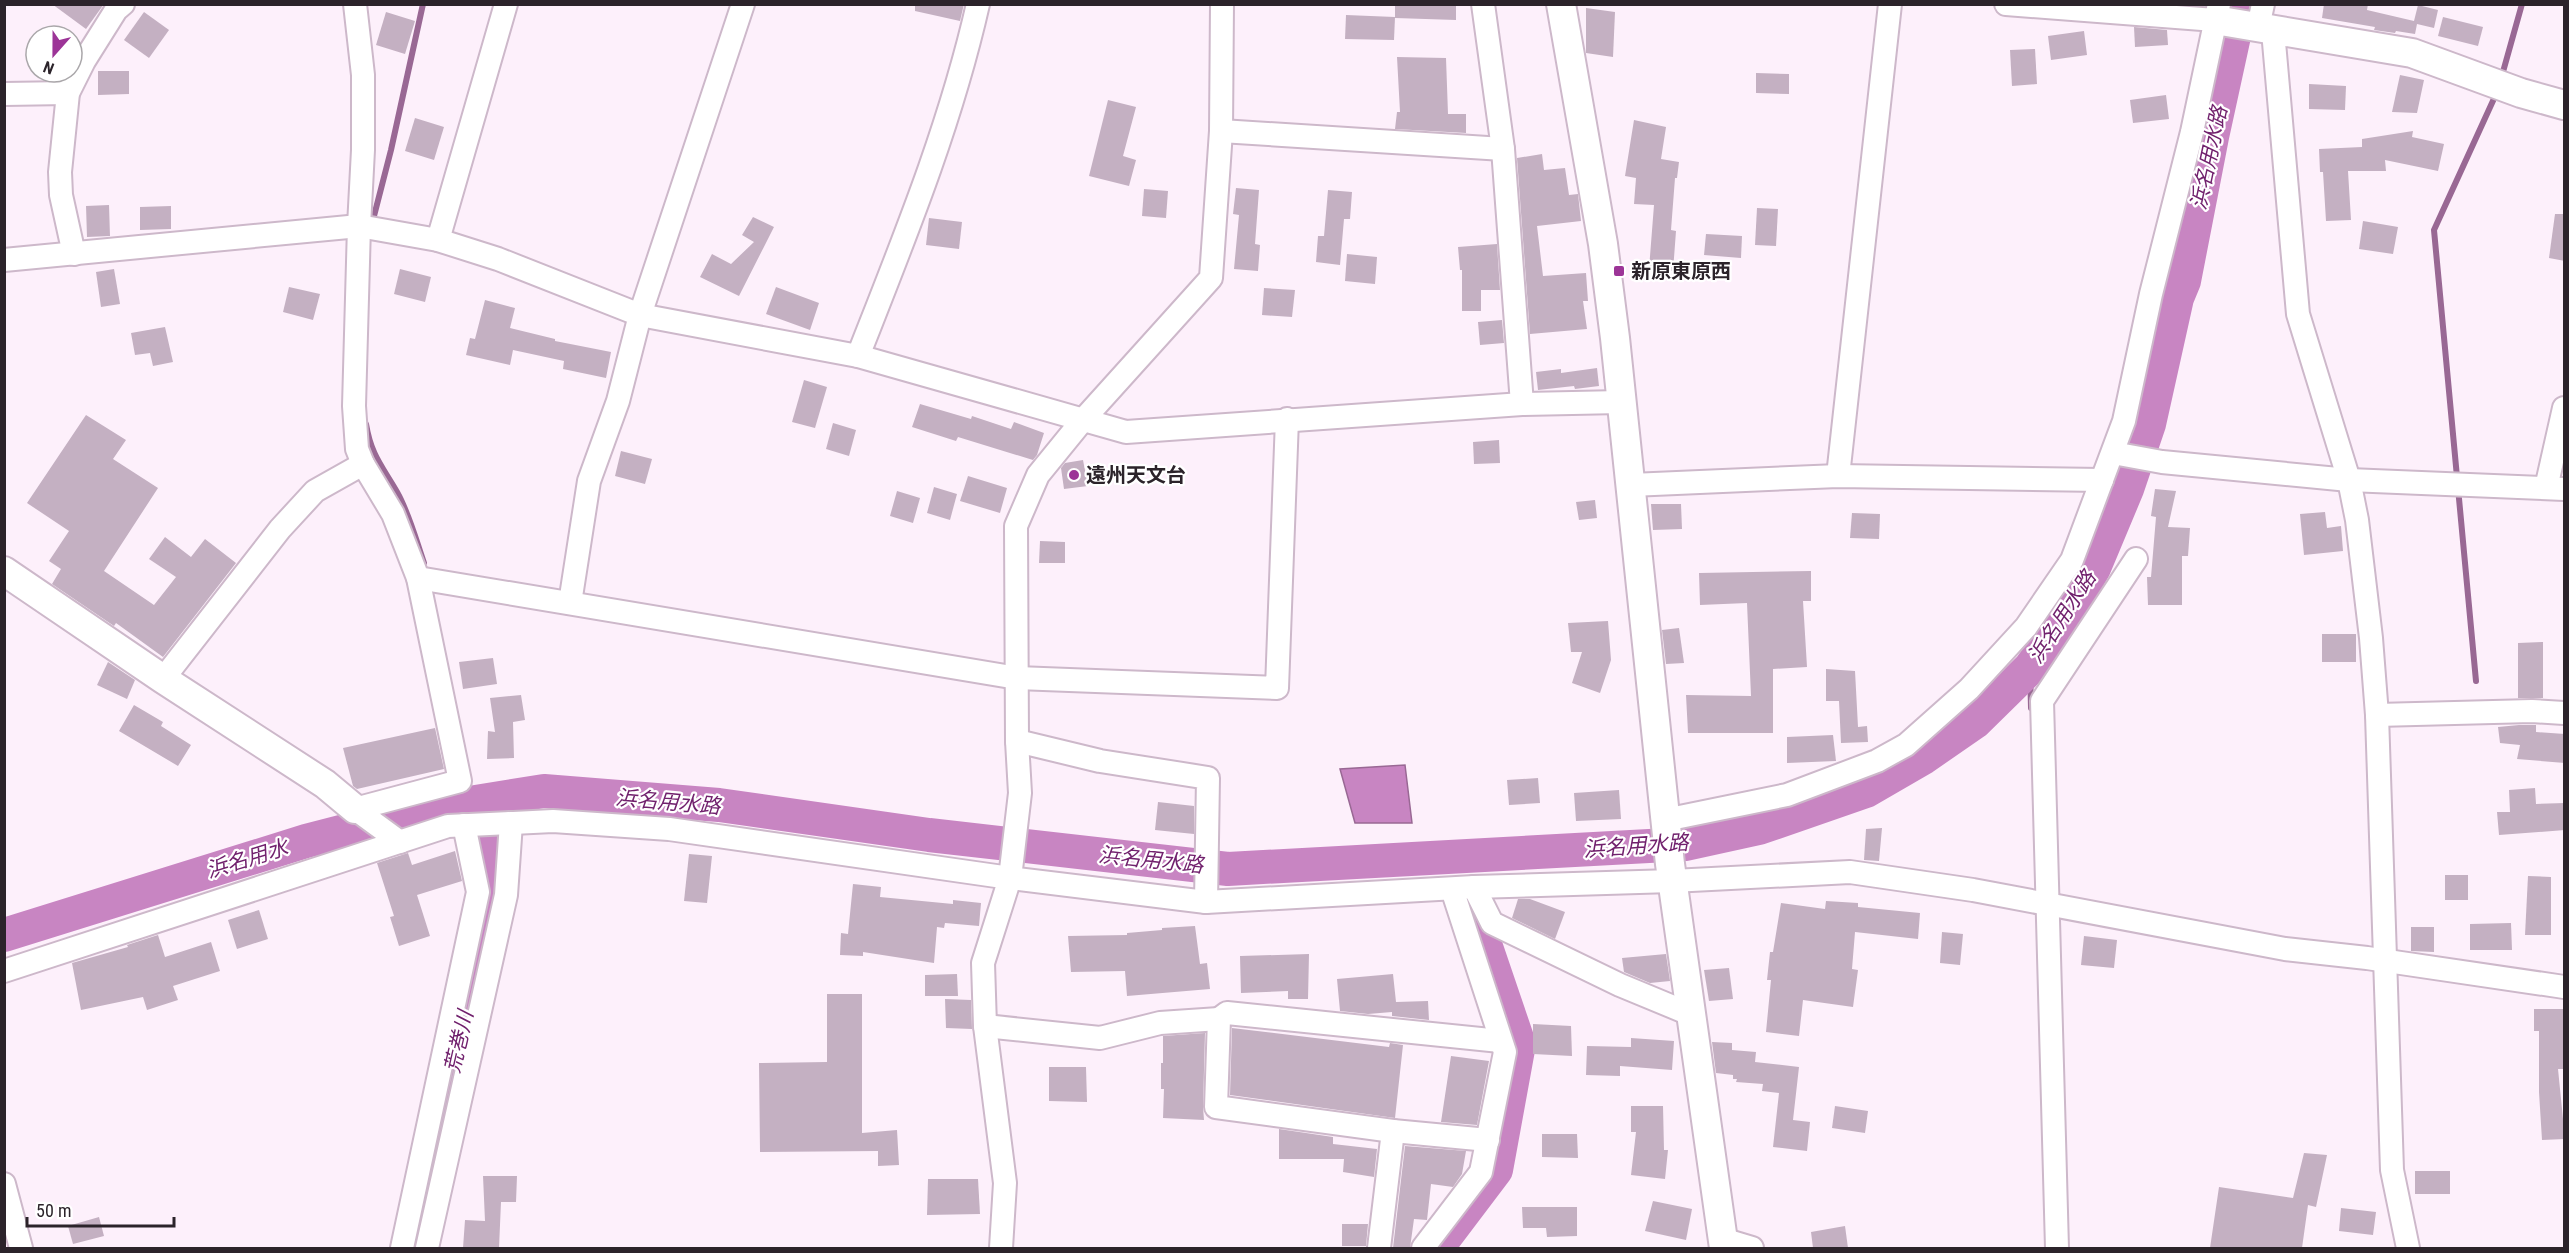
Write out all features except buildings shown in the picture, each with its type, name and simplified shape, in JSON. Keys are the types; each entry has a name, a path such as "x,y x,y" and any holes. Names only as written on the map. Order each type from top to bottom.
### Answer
{"street":[{"path":"355,809 459,781 418,578 393,514 363,464 357,449 354,406 363,150 363,75 356,4"},
{"path":"438,240 506,4"},
{"path":"570,603 589,481 618,401 640,315 743,4"},
{"path":"858,356 930,172 965,61 978,4"},
{"path":"1001,1248 1005,1183 985,1026 983,963 1010,872 1020,793 1017,741 1016,526 1038,475 1082,421 1211,278 1221,131 1222,4"},
{"path":"1483,4 1503,149 1522,404"},
{"path":"1561,4 1603,244 1631,485 1671,873 1723,1244 1752,1248"},
{"path":"1838,476 1890,4"},
{"path":"2006,4 2243,19 2412,53 2499,85 2565,105"},
{"path":"74,254 61,195 60,172 68,93 117,6"},
{"path":"1665,820 1787,795 1876,761 1906,745 1969,689 2026,627 2072,560 2102,480 2120,455 2124,421 2151,294 2192,132 2243,19"},
{"path":"2243,19 2298,314 2349,480 2357,520 2371,638 2377,715 2392,1170 2408,1248"},
{"path":"4,94 68,93"},
{"path":"1221,131 1503,149"},
{"path":"4,260 359,226 438,240 498,259 640,315 858,356 1126,432 1522,404 1621,402"},
{"path":"2120,455 2162,462 2349,480 2555,488 2565,408"},
{"path":"418,578 1017,678 1277,688 1287,419"},
{"path":"163,680 287,521 315,491 363,464"},
{"path":"1631,485 1838,476 2102,480"},
{"path":"2057,1248 2040,903 2042,701 2086,639 2136,559"},
{"path":"4,572 163,680 325,784 400,842"},
{"path":"2377,715 2532,711 2565,713"},
{"path":"1017,741 1100,761 1208,778 1206,891"},
{"path":"4,971 448,826 553,821 669,829 1010,872 1206,891 1463,888 1671,873 1850,872 2040,903 2285,949 2565,987"},
{"path":"427,1248 506,895 512,822"},
{"path":"402,1248 478,892 464,825"},
{"path":"1463,888 1492,923 1620,986 1690,1014"},
{"path":"1422,1248 1481,1172 1505,1052 1500,1041 1463,888"},
{"path":"985,1026 1100,1038 1160,1023 1219,1019 1227,1014 1500,1041"},
{"path":"1219,1019 1216,1107 1393,1131 1488,1140"},
{"path":"1379,1248 1393,1131"},
{"path":"4,1184 21,1248"}],"shaded area":[{"path":"1405,765 1412,823 1355,823 1340,769"},
{"path":"1483,1175 1495,1183 1445,1248 1427,1248"}],"waterway":[{"path":"374,216 423,4"},
{"name":"浜名用水路","path":"4,935 306,841 426,810 544,791 719,805 929,835 1228,869 1686,844 1759,828 1866,791 1923,758 1975,722 2030,668 2063,622 2094,568 2127,489 2149,424 2177,298 2184,281 2241,4"},
{"path":"2501,79 2522,4"},
{"path":"2476,681 2434,230 2497,92"},
{"path":"366,424 374,452 405,509 424,563"},
{"path":"2030,668 2031,708"},
{"path":"466,782 469,802"},
{"name":"荒巻川","path":"415,1248 463,1023 497,892 495,836"},
{"path":"1437,1248 1496,1170 1519,1044 1469,897"}],"place":[{"name":"新原東原西","path":"1619,271"},
{"name":"遠州天文台","path":"1074,475"}],"water label":[{"name":"浜名用水","path":"247,859"}]}
